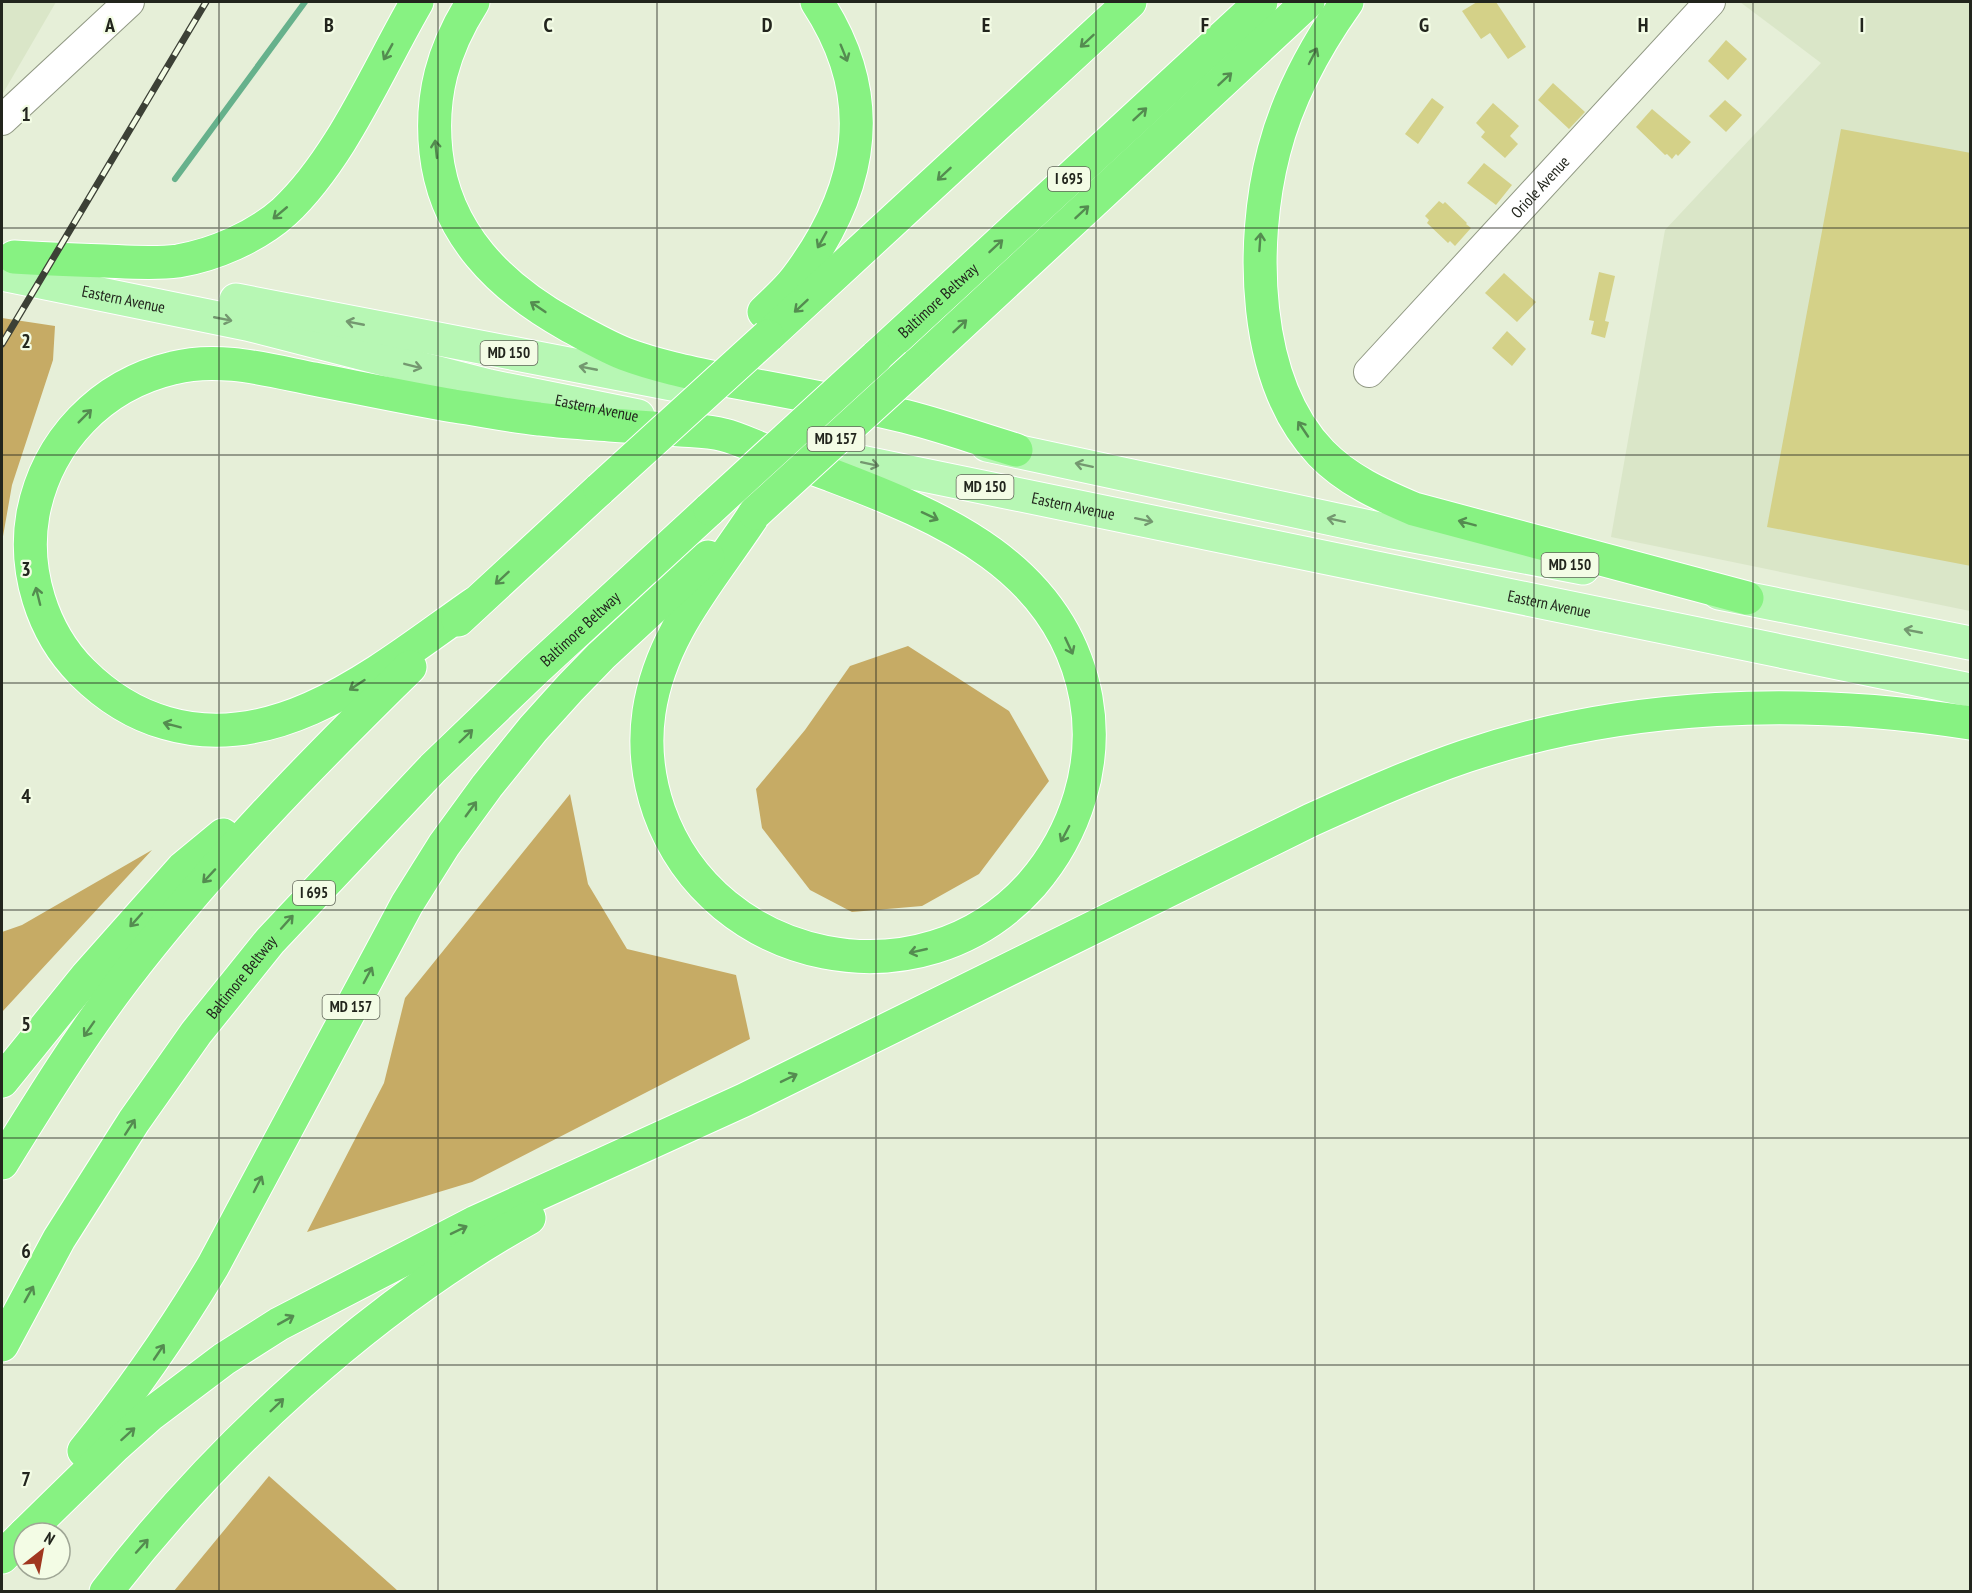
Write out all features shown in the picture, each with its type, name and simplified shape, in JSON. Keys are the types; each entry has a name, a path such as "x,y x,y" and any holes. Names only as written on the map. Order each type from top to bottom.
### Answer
{"highway":[{"path":"6,262 150,263 179,261 235,243 262,228 282,213 302,193 321,169 344,133 417,2"},
{"path":"473,2 460,22 445,56 436,90 434,133 438,172 450,208 469,241 492,270 514,291 544,312 625,354 680,370 901,415 1017,450"},
{"path":"757,334 817,248 837,211 849,177 855,141 856,105 848,61 832,26 817,2"},
{"path":"2,1163 58,1072 125,978 201,884 320,756 474,604 598,489 757,334 1130,2"},
{"name":"Baltimore Beltway","path":"2,1345 59,1239 134,1121 196,1033 270,941 433,768 535,670 1261,2"},
{"name":"MD 157","path":"2,1543 58,1482 124,1402 184,1314 243,1213 407,904 444,845 533,729 601,656 1308,2"},
{"path":"1347,2 1322,38 1296,88 1274,150 1264,202 1260,254 1261,303 1270,353 1282,392 1300,427 1321,453 1343,473 1377,493 1414,509 1747,598"},
{"path":"474,604 352,688 313,708 245,730 186,729 157,721 125,706 93,683 72,662 54,638 41,608 33,577 31,543 33,516 41,486 52,459 65,438 86,414 112,392 146,375 182,365 222,363 425,401 543,420 719,433 887,496 943,522 980,544 1013,569 1038,594 1070,645 1082,678 1090,746 1085,781 1074,818 1057,849 1033,882 1009,906 982,926 950,942 916,953 873,958 839,955 800,947 764,932 734,912 705,888 684,862 666,830 653,793 646,754 648,717 657,675 675,631 702,586 729,554 755,513"},
{"path":"38,1521 151,1414 224,1359 279,1324 400,1259 744,1100 1365,795 1466,756 1557,731 1688,712 1758,707 1830,708 1917,715 1971,723"},
{"path":"2,1081 87,976 183,868 320,756"},
{"path":"106,1592 137,1551 241,1439 295,1388 395,1306 500,1234 744,1100"}],"main road":[{"name":"Eastern Avenue","path":"6,262 489,386 1971,690"},
{"name":"Eastern Avenue","path":"6,262 1017,450 1393,532 1747,598 1971,643"},
{"path":"1709,636 1783,634 1971,668"}],"street":[{"path":"2,120 129,2"},
{"name":"Oriole Avenue","path":"1369,372 1710,2"}],"shaded area":[{"path":"2,2 56,2 2,95"},
{"path":"1740,2 1970,2 1970,611 1611,537 1665,230 1821,63"},
{"path":"2,318 55,326 53,360 12,485 2,542"},
{"path":"908,646 1009,711 1049,781 979,874 922,906 852,912 810,890 762,828 756,789 805,730 850,666"},
{"path":"570,794 588,884 627,949 736,975 750,1039 472,1182 307,1232 384,1083 405,998"},
{"path":"152,850 2,1012 2,932 22,925"},
{"path":"269,1476 398,1591 174,1591"}],"building":[{"path":"1477,2 1496,2 1526,47 1508,59 1490,33 1481,39 1462,11"},
{"path":"1726,40 1747,59 1728,80 1708,61"},
{"path":"1553,83 1585,112 1569,129 1538,100"},
{"path":"1432,98 1444,107 1418,144 1405,134"},
{"path":"1725,100 1742,115 1726,132 1709,116"},
{"path":"1493,103 1519,126 1510,136 1518,144 1505,158 1481,137 1485,132 1476,123"},
{"path":"1652,109 1691,142 1672,159 1636,127"},
{"path":"1841,129 1971,153 1971,566 1767,527"},
{"path":"1484,163 1512,185 1496,205 1467,183"},
{"path":"1439,201 1443,204 1445,202 1471,228 1455,246 1450,241 1448,243 1427,223 1429,220 1425,216"},
{"path":"1599,272 1615,276 1605,321 1609,322 1605,338 1591,334 1594,321 1589,320"},
{"path":"1504,273 1536,302 1517,322 1485,293"},
{"path":"1507,331 1526,349 1512,366 1492,348"}],"waterway":[{"path":"175,179 305,2"}],"railway":[{"path":"2,344 206,2"}]}
